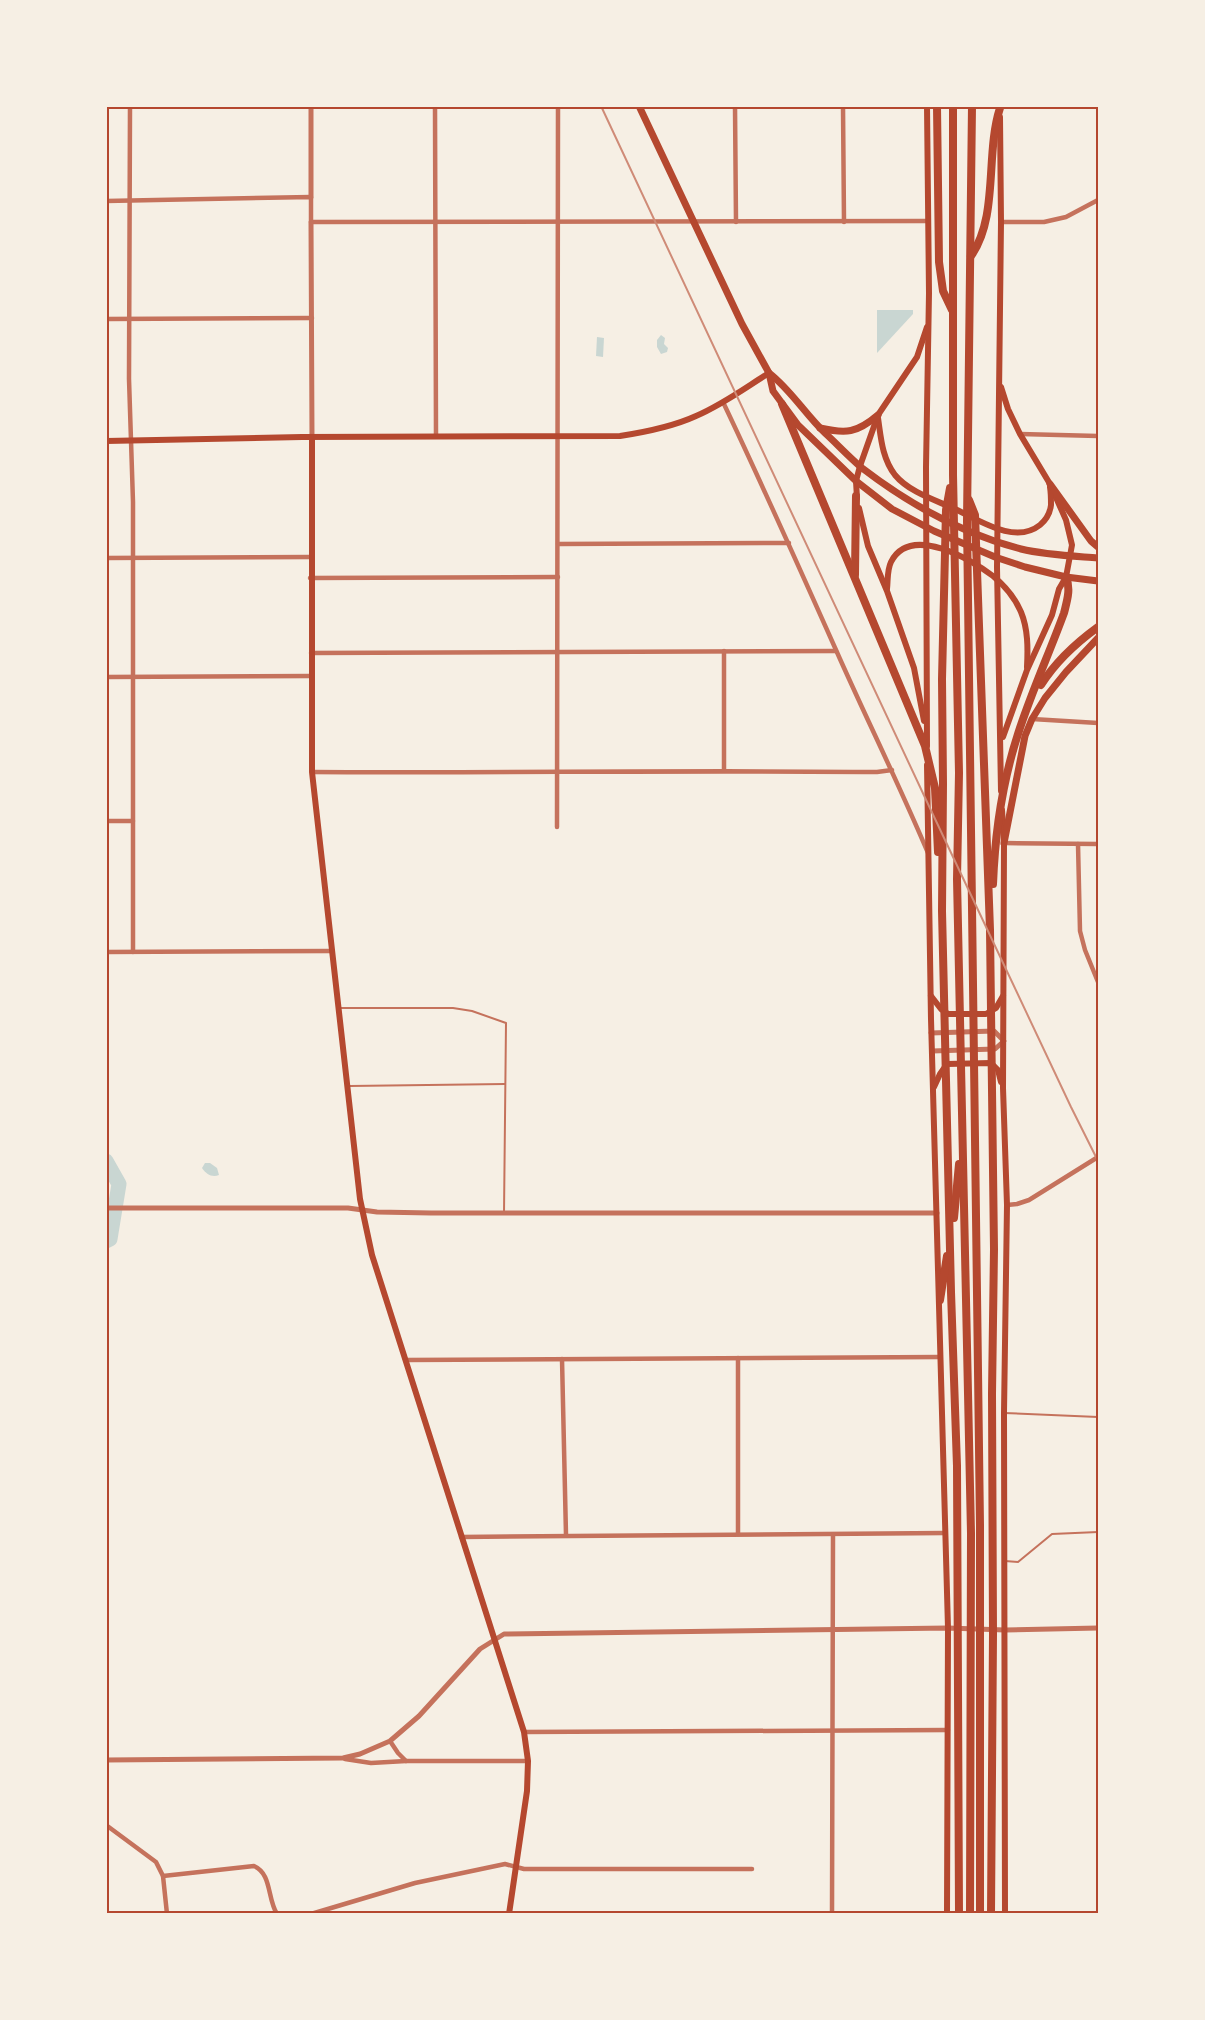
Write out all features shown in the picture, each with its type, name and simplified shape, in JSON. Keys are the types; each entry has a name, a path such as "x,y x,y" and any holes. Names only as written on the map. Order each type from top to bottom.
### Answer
{"highway":[{"path":"937,106 939,262 943,291 954,313"},
{"path":"940,1300 956,1204 962,1107 957,879 959,761 953,475 953,106"},
{"path":"972,106 967,492 980,1525 980,1914"},
{"path":"970,258 984,232 992,166 994,125 1000,107"},
{"path":"782,404 918,727 932,770 942,911"},
{"path":"953,475 946,510 942,680 942,911 957,1466 961,1914"},
{"path":"967,492 975,515 990,930 994,1249 991,1914"},
{"path":"855,580 856,496"},
{"path":"990,930 998,821 1008,770 1028,718 1030,701 1064,613 1069,584 1066,577"},
{"path":"1030,701 1056,663 1098,627"},
{"path":"961,1136 965,1191 971,1533 970,1914"},
{"path":"961,1914 970,1869"}],"main road":[{"path":"639,106 742,324 769,373 773,391 798,424 856,481 892,509 934,531 995,557 1066,577 1098,581"},
{"path":"927,106 929,321 926,467 926,733 930,858 930,996 938,1213 945,1533 950,1628 947,1914"},
{"path":"1000,107 998,630 1000,766 1004,843 1003,1088 1007,1205 1004,1413 1005,1914"},
{"path":"926,733 914,668 862,527 856,496 856,481 878,415 917,357 929,321"},
{"path":"106,441 312,437 620,436 647,432 696,416 769,373"},
{"path":"769,373 784,385 819,428 860,466 897,493 946,522 1022,549 1071,557 1098,558"},
{"path":"999,381 1008,409 1020,434 1050,483 1091,542 1098,547"},
{"path":"819,428 850,432 878,415"},
{"path":"878,415 885,457 896,476 915,490 989,525 1013,533 1022,533 1037,527 1048,515 1051,506 1050,483"},
{"path":"312,437 310,578 312,772 362,1210 372,1255 524,1732 528,1761 527,1791 509,1914"},
{"path":"1001,743 1027,670 1052,615 1071,557 1070,532 1050,483"},
{"path":"887,591 892,560 905,548 913,545 928,546 964,556 994,577 1020,610 1026,633 1027,670"},
{"path":"1004,843 1028,718 1098,638"},
{"path":"930,996 940,1009 948,1014 986,1014 996,1008 1004,994"},
{"path":"933,1089 939,1074 947,1064 991,1063 998,1070 1003,1088"}],"street":[{"path":"130,106 133,952"},
{"path":"311,106 312,437"},
{"path":"435,106 436,436"},
{"path":"557,827 558,106"},
{"path":"735,106 736,222"},
{"path":"843,106 844,222"},
{"path":"106,201 312,197"},
{"path":"1001,222 1044,222 1066,217 1098,200"},
{"path":"311,222 927,221"},
{"path":"106,319 312,318"},
{"path":"723,402 911,811 930,858"},
{"path":"1020,434 1098,436"},
{"path":"558,544 789,543"},
{"path":"106,558 311,557"},
{"path":"310,578 558,577"},
{"path":"724,651 724,770"},
{"path":"311,653 836,651"},
{"path":"106,677 310,676"},
{"path":"1028,718 1098,723"},
{"path":"312,772 556,773 724,770 877,772 892,770"},
{"path":"106,821 133,821"},
{"path":"1004,843 1098,844"},
{"path":"1078,844 1080,931 1098,982"},
{"path":"106,952 332,951"},
{"path":"931,1033 994,1031 1004,1041 995,1050 932,1051"},
{"path":"1007,1205 1029,1200 1098,1157"},
{"path":"106,1208 348,1208 409,1213 938,1213"},
{"path":"406,1360 940,1357"},
{"path":"738,1358 738,1534"},
{"path":"562,1359 566,1536"},
{"path":"461,1537 945,1533"},
{"path":"832,1914 833,1535"},
{"path":"343,1758 360,1754 390,1741 419,1716 480,1648 504,1634 1098,1628"},
{"path":"524,1732 948,1730"},
{"path":"390,1741 398,1754 406,1761"},
{"path":"106,1760 343,1758 371,1763 528,1761"},
{"path":"106,1825 156,1862 163,1876 167,1914"},
{"path":"311,1914 415,1883 505,1864 525,1869 752,1869"},
{"path":"163,1876 254,1866 259,1868 266,1877 273,1907 277,1914"}],"lane":[{"path":"338,1008 455,1008 472,1011 506,1023 504,1213"},
{"path":"347,1086 505,1084"},
{"path":"1004,1413 1098,1417"},
{"path":"1005,1561 1018,1562 1052,1534 1098,1533"}],"shaded area":[{"path":"877,310 913,310 913,314 877,353"},
{"path":"661,335 665,338 664,344 668,348 667,352 661,354 657,347 657,340"},
{"path":"597,337 604,338 603,357 596,356"},
{"path":"205,1163 210,1163 217,1168 219,1175 212,1176 205,1172 202,1168"}],"waterway":[{"path":"106,1161 119,1184 110,1239 106,1241"}],"railway":[{"path":"601,106 1098,1161"}]}
